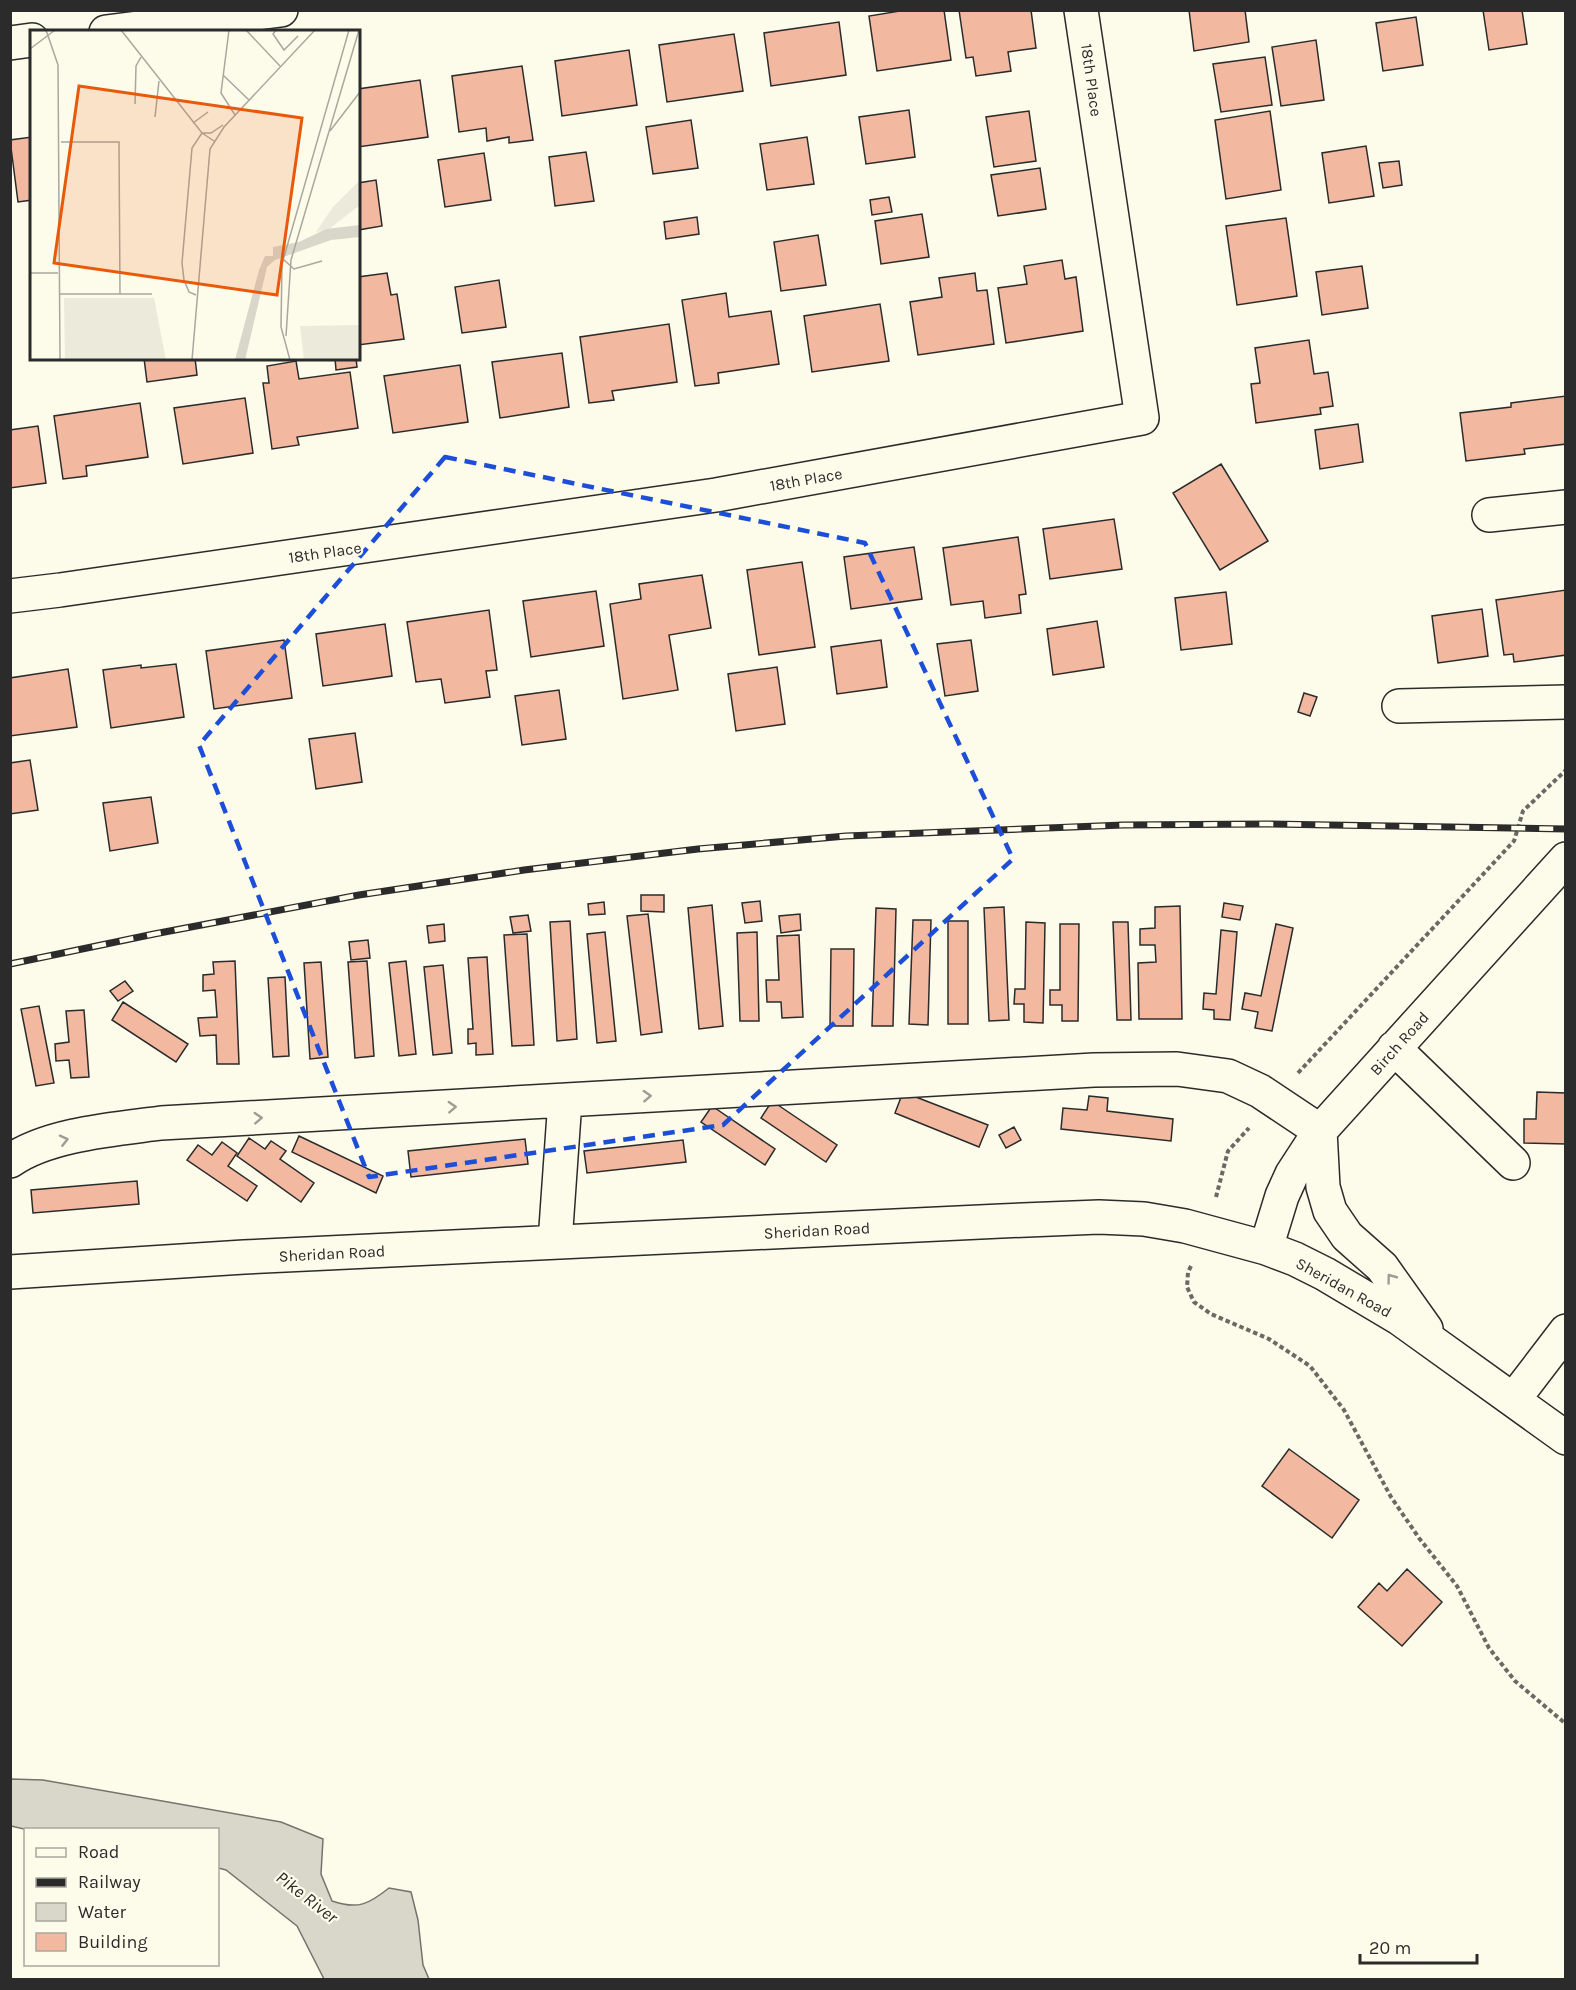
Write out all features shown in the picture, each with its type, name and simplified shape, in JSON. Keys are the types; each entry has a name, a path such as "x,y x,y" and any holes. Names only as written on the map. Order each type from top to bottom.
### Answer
{"street":[{"path":"122,30 281,10"},
{"name":"18th Place","path":"10,596 716,495 1142,418 1081,10"},
{"path":"10,43 30,40"},
{"path":"1489,515 1566,507"},
{"path":"1400,706 1566,702"},
{"name":"Birch Road","path":"1266,1248 1282,1196 1292,1174 1320,1131 1566,859"},
{"path":"1394,1048 1513,1163"},
{"path":"10,1161 51,1143 103,1130 161,1123 1094,1070 1177,1069 1228,1076 1260,1091 1320,1131 1323,1187 1330,1211 1347,1236 1382,1267 1436,1343"},
{"path":"555,1242 565,1100"},
{"name":"Sheridan Road","path":"10,1272 244,1257 1099,1217 1144,1220 1185,1226 1266,1248 1295,1259 1334,1279 1436,1343 1566,1438"},
{"path":"1514,1399 1566,1331"}],"highlighted area":[{"path":"445,457 865,543 1013,859 723,1125 369,1177 199,745"}],"water":[{"name":"Pike River","path":"11,1779 43,1780 281,1822 323,1839 321,1874 332,1901 356,1905 369,1902 389,1888 411,1892 418,1920 423,1965 429,1979 324,1979 297,1926 226,1870 219,1868 219,1828 24,1829 11,1826"}],"building":[{"path":"906,10 944,10 951,60 877,71 869,16"},
{"path":"959,10 1031,10 1036,48 1008,52 1011,71 976,76 973,57 966,58"},
{"path":"1189,10 1245,10 1249,42 1194,51"},
{"path":"1483,10 1522,10 1527,44 1489,50"},
{"path":"1416,17 1423,65 1383,71 1376,23"},
{"path":"839,22 846,75 771,86 764,33"},
{"path":"734,34 743,91 667,102 659,45"},
{"path":"1316,40 1324,100 1281,106 1272,47"},
{"path":"629,50 637,105 562,116 555,61"},
{"path":"1265,57 1272,105 1221,112 1213,64"},
{"path":"522,66 533,140 509,143 509,137 487,141 486,128 459,132 452,76"},
{"path":"420,80 428,137 360,147 360,89"},
{"path":"909,110 915,157 866,164 859,117"},
{"path":"1029,111 1036,161 994,167 986,117"},
{"path":"1270,111 1281,190 1226,199 1215,120"},
{"path":"691,120 698,168 653,174 646,127"},
{"path":"30,137 30,200 18,202 10,140"},
{"path":"807,137 814,184 767,190 760,144"},
{"path":"1366,146 1374,196 1329,203 1322,153"},
{"path":"586,152 594,201 555,206 549,157"},
{"path":"484,153 491,200 445,207 438,160"},
{"path":"1399,161 1402,185 1383,188 1379,163"},
{"path":"1040,168 1046,209 998,216 991,175"},
{"path":"376,180 382,226 360,230 360,183"},
{"path":"889,197 892,212 872,215 870,200"},
{"path":"922,214 929,257 881,264 875,221"},
{"path":"697,217 699,234 666,239 664,222"},
{"path":"1286,218 1297,296 1237,305 1226,226"},
{"path":"818,235 826,285 781,291 774,242"},
{"path":"1062,260 1065,279 1076,277 1083,331 1006,343 998,288 1027,284 1024,266"},
{"path":"1362,266 1368,308 1322,315 1316,272"},
{"path":"387,273 391,295 397,294 404,339 360,345 360,277"},
{"path":"975,273 977,291 987,290 994,344 918,355 910,302 942,297 939,278"},
{"path":"499,280 506,327 462,333 455,287"},
{"path":"726,293 729,317 771,311 779,364 718,373 719,383 695,386 682,300"},
{"path":"880,304 889,361 812,372 804,316"},
{"path":"669,324 677,382 612,391 614,400 589,403 580,337"},
{"path":"1309,340 1314,374 1328,372 1333,406 1320,408 1321,414 1256,423 1251,384 1260,383 1255,348"},
{"path":"562,353 569,407 500,418 492,362"},
{"path":"144,360 195,360 197,375 147,382"},
{"path":"335,360 356,360 357,367 336,370"},
{"path":"296,361 299,379 350,372 358,428 297,437 299,445 272,449 263,383 269,383 267,366"},
{"path":"460,365 468,422 393,433 384,376"},
{"path":"1566,396 1566,444 1524,449 1525,454 1466,461 1460,413 1511,407 1511,403"},
{"path":"245,398 253,453 183,464 174,408"},
{"path":"140,403 148,457 86,466 87,476 63,479 54,416"},
{"path":"1358,424 1363,462 1320,469 1315,430"},
{"path":"38,426 46,483 10,488 10,430"},
{"path":"1221,464 1268,541 1220,570 1173,493"},
{"path":"1114,519 1122,569 1050,579 1043,529"},
{"path":"1018,537 1026,594 1019,595 1021,613 985,618 983,601 951,605 943,548"},
{"path":"914,547 922,599 851,609 844,557"},
{"path":"802,562 815,647 759,655 747,570"},
{"path":"702,575 711,628 669,635 678,690 623,699 610,604 641,599 639,584"},
{"path":"1566,590 1566,655 1514,662 1513,654 1504,655 1496,600"},
{"path":"596,591 604,646 531,657 523,601"},
{"path":"1226,592 1232,644 1181,650 1175,598"},
{"path":"1482,609 1488,656 1438,663 1432,616"},
{"path":"489,610 497,670 486,671 490,697 445,703 441,679 416,682 407,622"},
{"path":"1097,621 1104,667 1053,675 1047,629"},
{"path":"385,624 392,676 323,686 316,634"},
{"path":"284,640 292,698 214,709 206,651"},
{"path":"881,640 887,687 837,694 831,647"},
{"path":"971,640 978,691 945,696 937,644"},
{"path":"176,664 184,717 111,728 103,670 141,665 141,668"},
{"path":"777,667 785,724 736,731 728,674"},
{"path":"68,669 77,727 10,736 10,678"},
{"path":"559,690 566,739 522,745 515,696"},
{"path":"1304,693 1317,697 1310,716 1298,712"},
{"path":"355,733 362,782 316,789 309,739"},
{"path":"30,760 38,810 10,814 10,763"},
{"path":"151,797 158,843 110,851 103,803"},
{"path":"641,895 664,895 664,912 641,911"},
{"path":"760,901 762,921 745,923 742,903"},
{"path":"604,902 605,914 589,915 588,904"},
{"path":"1224,903 1243,906 1240,920 1222,917"},
{"path":"712,905 723,1026 699,1029 688,908"},
{"path":"1180,906 1182,1019 1139,1019 1138,963 1156,962 1155,945 1140,945 1140,929 1155,928 1155,907"},
{"path":"1004,907 1009,1020 989,1021 984,908"},
{"path":"876,908 896,909 893,1026 872,1026"},
{"path":"648,914 662,1032 641,1035 627,916"},
{"path":"800,914 801,930 781,933 779,916"},
{"path":"528,915 531,931 513,933 510,917"},
{"path":"913,920 931,920 928,1025 909,1024"},
{"path":"570,921 577,1039 557,1041 550,922"},
{"path":"948,921 968,921 968,1024 948,1024"},
{"path":"1026,922 1045,923 1043,1023 1024,1022 1024,1004 1014,1004 1015,989 1025,989"},
{"path":"1113,922 1128,922 1131,1020 1117,1020"},
{"path":"444,924 445,941 429,943 427,926"},
{"path":"1060,924 1079,924 1078,1021 1062,1021 1062,1005 1050,1005 1050,990 1060,990"},
{"path":"1276,924 1293,928 1272,1031 1255,1028 1258,1012 1242,1009 1245,993 1261,996"},
{"path":"1221,930 1237,932 1230,1020 1214,1019 1214,1010 1203,1009 1204,993 1216,994"},
{"path":"605,932 616,1041 597,1043 587,934"},
{"path":"757,932 759,1021 740,1021 737,933"},
{"path":"527,934 534,1045 512,1046 504,935"},
{"path":"799,935 803,1017 782,1018 781,1002 767,1002 766,980 779,980 777,936"},
{"path":"368,940 370,958 351,960 349,942"},
{"path":"831,949 854,949 853,1026 830,1026"},
{"path":"487,957 493,1054 476,1055 476,1043 468,1044 468,1029 473,1029 468,958"},
{"path":"235,961 239,1064 217,1064 216,1035 200,1036 198,1018 217,1017 215,990 203,991 203,975 214,974 213,962"},
{"path":"367,961 374,1056 355,1058 348,962"},
{"path":"406,961 416,1054 399,1056 389,963"},
{"path":"321,962 328,1057 310,1059 304,963"},
{"path":"443,965 452,1053 433,1055 424,967"},
{"path":"285,977 289,1056 273,1057 268,978"},
{"path":"125,981 133,991 118,1001 110,991"},
{"path":"123,1002 188,1044 176,1062 112,1020"},
{"path":"39,1006 54,1083 36,1086 21,1009"},
{"path":"84,1010 89,1077 71,1078 69,1060 56,1061 55,1044 69,1042 66,1011"},
{"path":"903,1092 988,1125 979,1147 895,1113"},
{"path":"1537,1092 1566,1093 1566,1144 1524,1143 1524,1119 1536,1119"},
{"path":"1089,1096 1108,1098 1107,1111 1173,1119 1171,1141 1061,1129 1063,1108 1087,1110"},
{"path":"772,1101 837,1145 826,1162 761,1118"},
{"path":"712,1106 775,1149 765,1165 701,1122"},
{"path":"1014,1127 1021,1140 1006,1148 999,1135"},
{"path":"299,1136 383,1176 376,1193 292,1152"},
{"path":"249,1138 265,1149 271,1141 286,1151 280,1159 314,1183 301,1202 237,1156"},
{"path":"525,1139 528,1164 411,1177 408,1151"},
{"path":"683,1140 686,1162 587,1173 584,1151"},
{"path":"222,1142 237,1153 228,1166 257,1186 247,1201 187,1160 198,1145 212,1155"},
{"path":"137,1181 139,1204 33,1213 31,1190"},
{"path":"1289,1449 1359,1500 1332,1538 1262,1486"},
{"path":"1407,1569 1442,1602 1402,1646 1358,1607 1379,1583 1387,1591"}],"railway":[{"path":"10,964 359,895 524,870 698,849 846,836 1123,825 1265,824 1566,829"}]}
